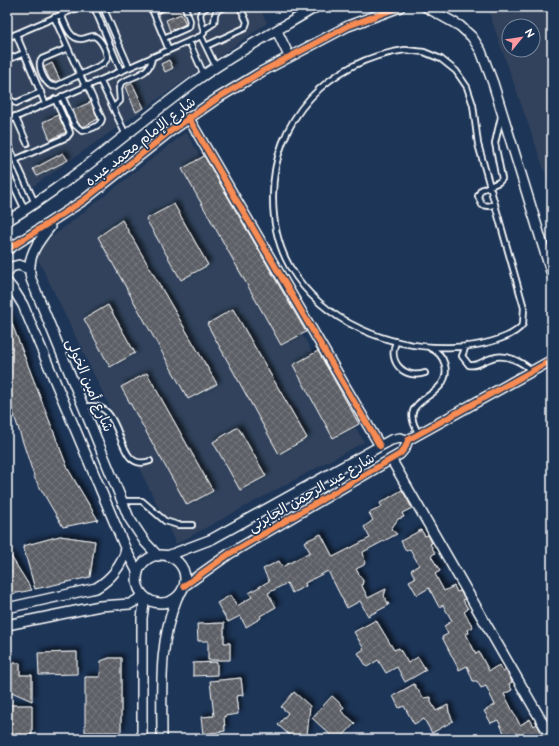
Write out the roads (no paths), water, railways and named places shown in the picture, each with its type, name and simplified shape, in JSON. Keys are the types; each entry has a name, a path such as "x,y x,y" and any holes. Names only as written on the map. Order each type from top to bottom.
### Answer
{"street":[{"name":"شارع الإمام محمد عبده","path":"7,221 89,165 204,75 316,7"},
{"name":"شارع الإمام محمد عبده","path":"7,250 106,184 188,117 289,56 348,26 400,7"},
{"path":"426,7 460,26 472,37 481,52 488,67 552,275"},
{"path":"277,31 289,56"},
{"path":"188,117 380,446"},
{"name":"شارع أمين الخولى","path":"54,220 34,248 30,258 29,269 32,283 123,501 139,534 163,556"},
{"path":"7,273 11,268 19,265 29,269"},
{"path":"7,282 16,292 23,305 126,550 138,573 139,587 145,596 155,603 161,603 177,598"},
{"name":"شارع عبد الرحمن الجابرتى","path":"184,586 229,554 391,459 403,451 408,440 552,360"},
{"name":"شارع عبد الرحمن الجابرتى","path":"163,556 223,533 396,438 408,440"},
{"path":"391,459 552,739"},
{"path":"7,608 96,588 108,580 117,570 126,550"},
{"path":"138,573 146,561 163,556 181,566 185,576 184,586 177,598 167,623 162,650 162,739"},
{"path":"7,625 100,606 130,604 145,596"},
{"path":"142,739 142,618 145,596"}],"lane":[{"path":"7,38 79,7"},
{"path":"94,7 121,71"},
{"path":"103,7 129,67"},
{"path":"164,7 152,10 169,50"},
{"path":"164,38 189,26 190,20 185,7"},
{"path":"205,29 200,15 202,10 207,7"},
{"path":"7,121 15,116 201,36 205,29 214,23 215,12 225,7"},
{"path":"206,46 245,28 247,22 240,7"},
{"path":"61,14 71,35 80,39 91,36 97,37 107,54 107,59 103,64 52,87 48,84 40,67 40,62 42,59 68,48"},
{"path":"54,18 102,119 100,124 82,131 76,127 62,96"},
{"path":"16,34 45,103"},
{"path":"201,36 216,67"},
{"path":"189,41 204,75"},
{"path":"405,50 433,55 453,68 467,87 473,105 476,134 495,204 523,303 525,319 520,328 512,334 466,346 429,347 396,342 357,327 323,306 304,288 284,255 274,217 273,185 279,153 295,118 321,87 354,64 379,55 405,50"},
{"path":"7,60 24,53"},
{"path":"113,108 120,101 119,88 121,83 145,72 150,65 152,57"},
{"path":"100,80 126,135"},
{"path":"7,92 10,100 16,103 41,92"},
{"path":"15,160 69,135 70,130 55,99"},
{"path":"495,204 486,206 479,199 481,190 499,182 502,177 496,143 502,114"},
{"path":"15,116 27,143"},
{"path":"7,142 35,203"},
{"path":"7,171 25,210"},
{"path":"396,342 394,356 400,368 412,375 425,373"},
{"path":"466,346 462,356 469,365 476,365 493,357 501,357 518,361 532,371"},
{"path":"419,434 413,422 416,406 423,398 441,385 446,370 441,356 429,347"},
{"path":"84,407 93,405 105,410 111,417 130,458 138,462 150,461"},
{"path":"123,501 142,501 165,521 178,525 192,525"}]}
